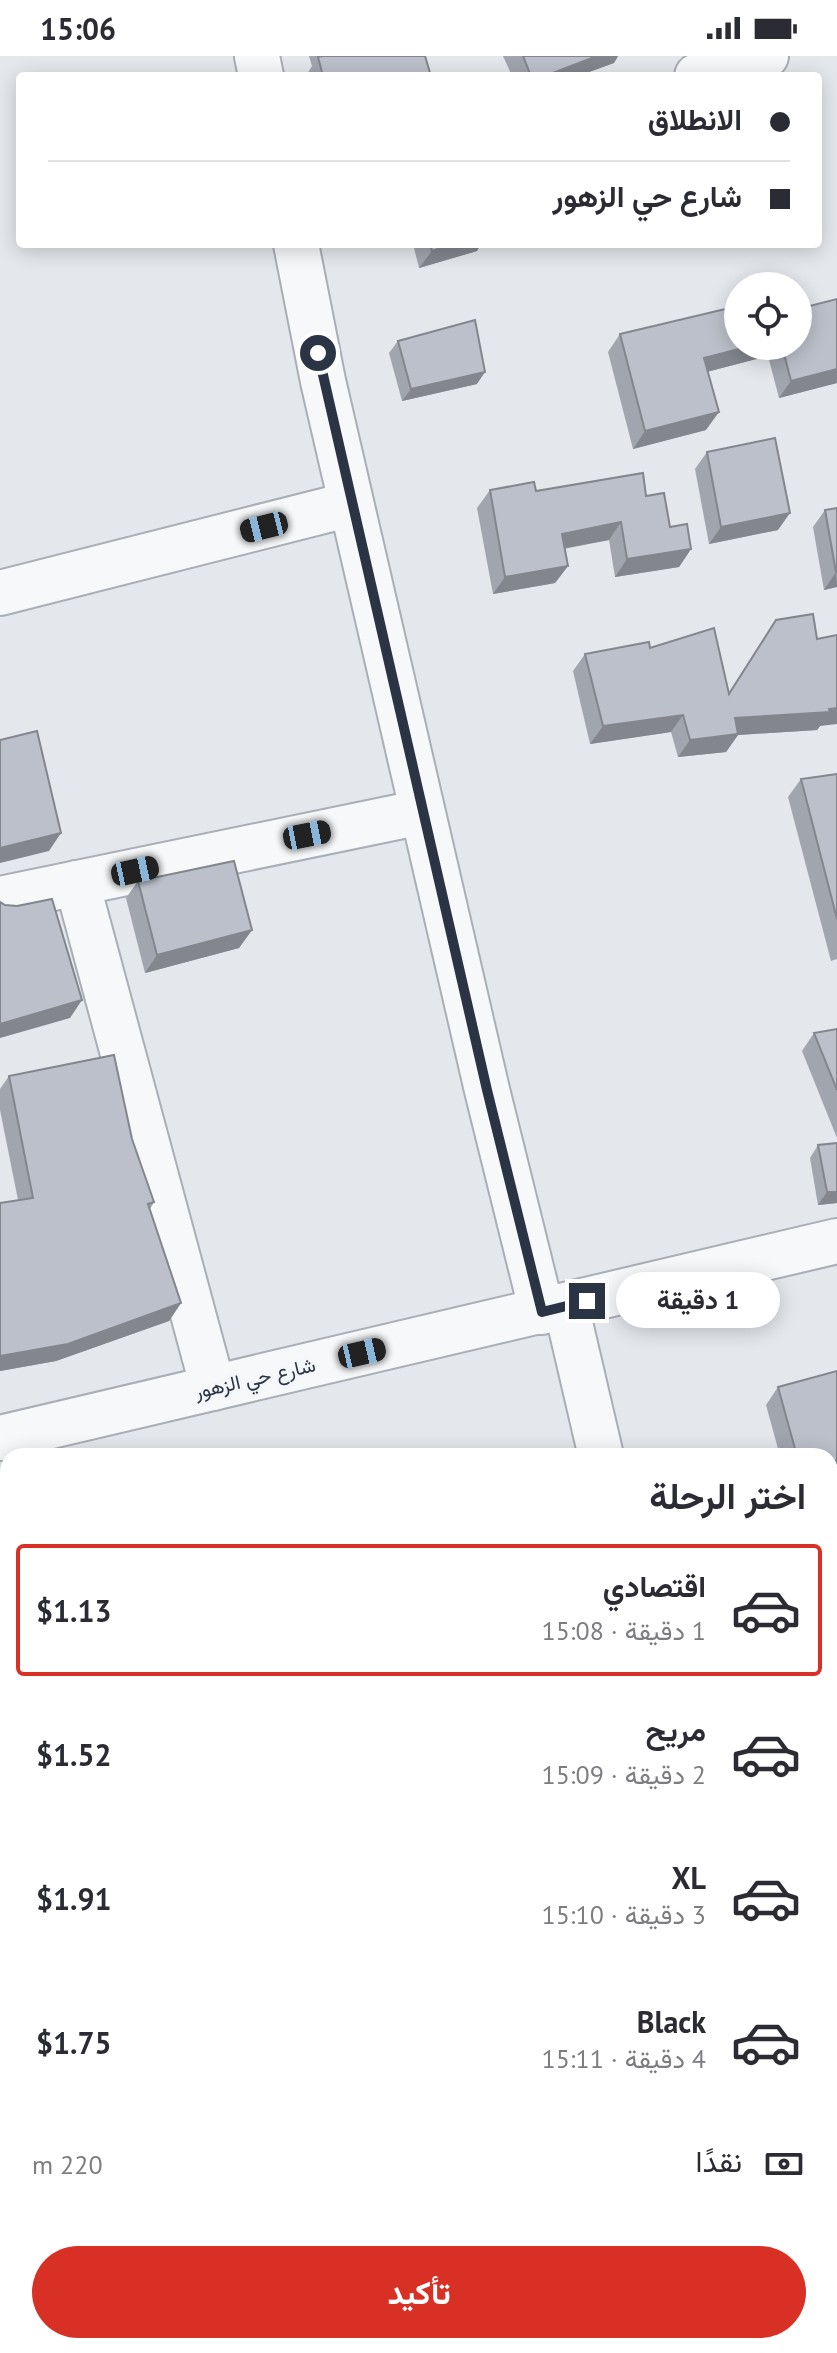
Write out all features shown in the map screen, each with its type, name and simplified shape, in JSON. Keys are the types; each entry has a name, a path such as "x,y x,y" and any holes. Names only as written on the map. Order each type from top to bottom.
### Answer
{"street":[{"path":"711,72 766,56"},
{"path":"297,248 351,504 422,812 554,1309 598,1448"},
{"path":"0,593 351,504"},
{"path":"0,899 422,812"},
{"path":"77,883 213,1388"},
{"name":"شارع حي الزهور","path":"0,1438 837,1241"}],"building":[{"path":"425,56 430,72 322,72 318,57"},
{"path":"523,56 597,56 555,72 529,72"},
{"path":"837,299 837,369 791,381 786,360 812,360 812,305"},
{"path":"724,309 724,353 704,358 719,412 645,431 620,334"},
{"path":"475,320 485,372 411,389 398,341"},
{"path":"775,438 790,513 721,527 707,452"},
{"path":"643,473 646,496 664,493 670,527 687,524 691,549 627,559 621,522 562,534 568,566 505,577 490,490 534,482 536,491"},
{"path":"837,508 837,572 836,572 825,510"},
{"path":"813,614 817,639 837,635 837,708 829,709 830,712 735,718 738,734 690,740 683,715 603,726 585,654 649,642 650,648 714,628 729,694 776,620"},
{"path":"37,731 61,833 0,848 0,740"},
{"path":"837,774 837,919 801,779"},
{"path":"234,861 252,930 157,955 138,881"},
{"path":"52,899 82,1000 0,1024 0,902 17,906"},
{"path":"837,1029 837,1090 814,1033"},
{"path":"114,1055 132,1139 154,1202 148,1204 181,1303 68,1344 0,1356 0,1203 33,1198 9,1076"},
{"path":"837,1143 837,1192 827,1192 818,1145"},
{"path":"837,1371 837,1448 795,1448 778,1387"}],"route":[{"path":"318,353 487,1090 542,1312 587,1301"}]}
